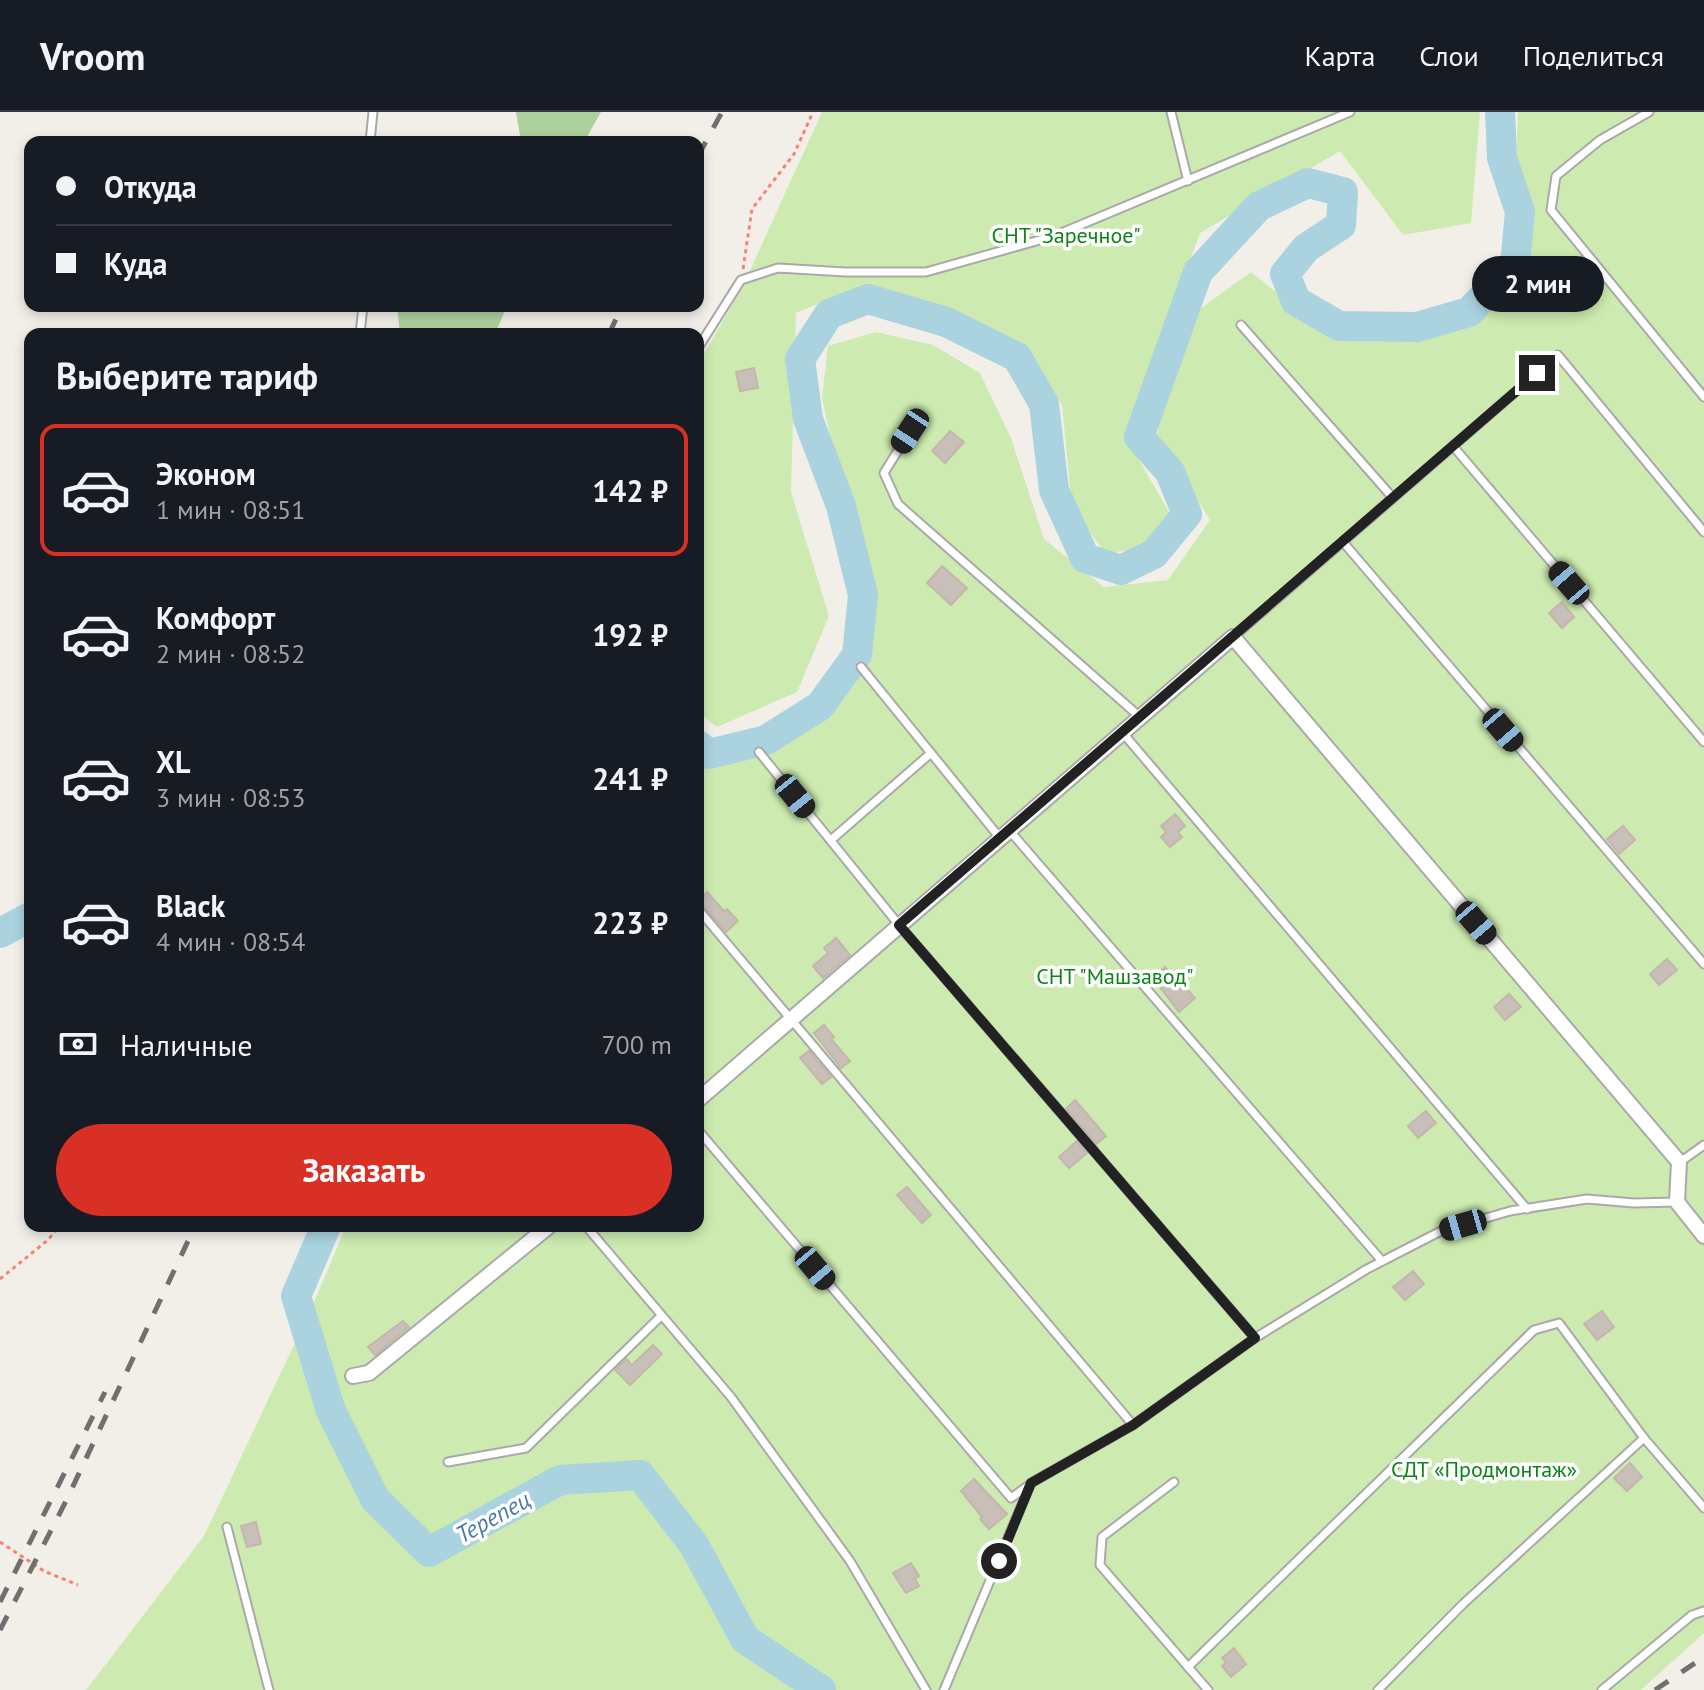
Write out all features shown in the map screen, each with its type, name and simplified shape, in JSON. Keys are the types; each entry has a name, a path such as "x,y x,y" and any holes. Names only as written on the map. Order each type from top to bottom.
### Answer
{"street":[{"path":"704,1095 1233,637 1679,1162 1677,1202 1704,1236"},
{"path":"353,1376 369,1373 542,1232"}],"lane":[{"path":"371,136 373,112"},
{"path":"1171,112 1188,181"},
{"path":"704,339 741,280 778,268 926,272 1054,236 1350,112"},
{"path":"1649,112 1600,140 1556,176 1551,210 1704,397"},
{"path":"1241,325 1393,498"},
{"path":"1233,637 1558,355 1704,532"},
{"path":"910,431 884,473 898,504 1140,717"},
{"path":"1453,446 1704,742"},
{"path":"1343,542 1704,964"},
{"path":"861,667 931,753 1382,1261"},
{"path":"1122,732 1527,1209"},
{"path":"759,752 899,925 1255,1338"},
{"path":"831,840 931,753"},
{"path":"704,916 1133,1425"},
{"path":"704,1137 1011,1498 1031,1483 1133,1425 1255,1338 1382,1261 1439,1232 1527,1209 1587,1199 1634,1203 1677,1202"},
{"path":"1679,1162 1704,1145"},
{"path":"591,1232 731,1397 850,1561 926,1690"},
{"path":"448,1462 526,1448 661,1316"},
{"path":"1188,1667 1534,1330 1559,1323 1644,1438 1704,1508"},
{"path":"1378,1690 1463,1604 1644,1438"},
{"path":"1174,1482 1102,1537 1100,1565 1208,1690"},
{"path":"944,1690 1031,1483"},
{"path":"227,1527 269,1690"},
{"path":"1602,1690 1692,1615 1704,1611"}],"path":[{"path":"741,280 752,209 794,154 813,112"},
{"path":"0,1279 54,1232"},
{"path":"0,1542 44,1571 78,1585"}],"green space":[{"path":"516,112 601,112 587,136 520,136"},
{"name":"СНТ \"Заречное\"","path":"822,112 1480,112 1471,223 1403,235 1340,151 1200,233 1125,436 1172,517 1146,549 1105,553 1072,507 1062,405 1023,351 947,309 852,290 796,313 791,492 829,616 797,692 717,727 704,717 704,354 742,288"},
{"name":"СНТ \"Машзавод\"","path":"1518,112 1704,112 1704,1633 1641,1690 86,1690 204,1536 315,1300 343,1232 704,1232 704,763 763,747 826,716 855,675 871,592 843,495 822,398 828,346 876,332 933,345 980,373 1011,438 1044,539 1104,587 1168,580 1210,520 1157,437 1160,400 1189,317 1251,272 1331,336 1432,331 1511,293"},
{"path":"398,312 504,312 498,328 399,328"}],"building":[{"path":"754,368 758,388 740,391 736,372"},
{"path":"950,431 964,442 945,463 932,451"},
{"path":"942,566 967,588 951,605 927,583"},
{"path":"1562,602 1574,617 1562,628 1549,613"},
{"path":"1175,814 1185,826 1178,832 1182,837 1170,847 1161,837 1166,832 1161,826"},
{"path":"1623,826 1635,840 1619,854 1607,839"},
{"path":"707,892 738,921 726,932 704,906"},
{"path":"836,938 850,955 823,978 813,966 828,953 824,948"},
{"path":"1667,959 1677,970 1659,985 1650,974"},
{"path":"1165,967 1195,998 1179,1012 1153,978"},
{"path":"1509,994 1521,1007 1505,1020 1494,1007"},
{"path":"824,1025 834,1037 831,1039 850,1061 841,1068 814,1033"},
{"path":"809,1051 831,1077 822,1084 800,1058"},
{"path":"1075,1100 1106,1136 1096,1144 1066,1109"},
{"path":"1426,1111 1436,1123 1418,1138 1408,1126"},
{"path":"1077,1141 1087,1153 1069,1168 1059,1157"},
{"path":"907,1187 931,1215 922,1223 897,1195"},
{"path":"1413,1271 1424,1284 1405,1300 1393,1287"},
{"path":"1602,1311 1614,1327 1597,1340 1584,1324"},
{"path":"403,1321 409,1327 375,1355 368,1347"},
{"path":"653,1345 662,1354 630,1385 615,1370 626,1359 632,1365"},
{"path":"1630,1463 1642,1477 1627,1491 1614,1478"},
{"path":"974,1479 1007,1514 989,1529 961,1491"},
{"path":"256,1522 261,1544 247,1547 241,1526"},
{"path":"911,1563 919,1576 915,1579 919,1586 906,1593 893,1573"},
{"path":"1234,1648 1246,1664 1231,1677 1222,1666 1226,1662 1222,1658"}],"waterway":[{"path":"704,750 709,754 766,740 820,706 857,655 863,595 841,506 808,419 800,359 829,314 868,299 946,322 1017,357 1044,404 1054,490 1085,558 1121,570 1154,554 1187,514 1170,472 1139,437 1198,272 1259,206 1308,183 1343,192 1341,225 1306,248 1285,274 1296,301 1339,326 1417,327 1469,312 1515,264 1520,212 1502,158 1500,112"},
{"path":"0,933 24,920"},
{"name":"Терепец","path":"323,1232 296,1296 331,1411 375,1499 429,1552 560,1480 640,1475 694,1545 745,1639 821,1690"}],"railway":[{"path":"704,145 722,112"},
{"path":"612,328 619,312"},
{"path":"0,1630 67,1499 192,1232"},
{"path":"0,1602 105,1392"},
{"path":"1655,1690 1704,1657"}],"route":[{"path":"999,1561 1031,1483 1133,1425 1255,1338 899,925 1537,373"}],"park label":[{"name":"СДТ «Продмонтаж»","path":"1484,1469"}]}
